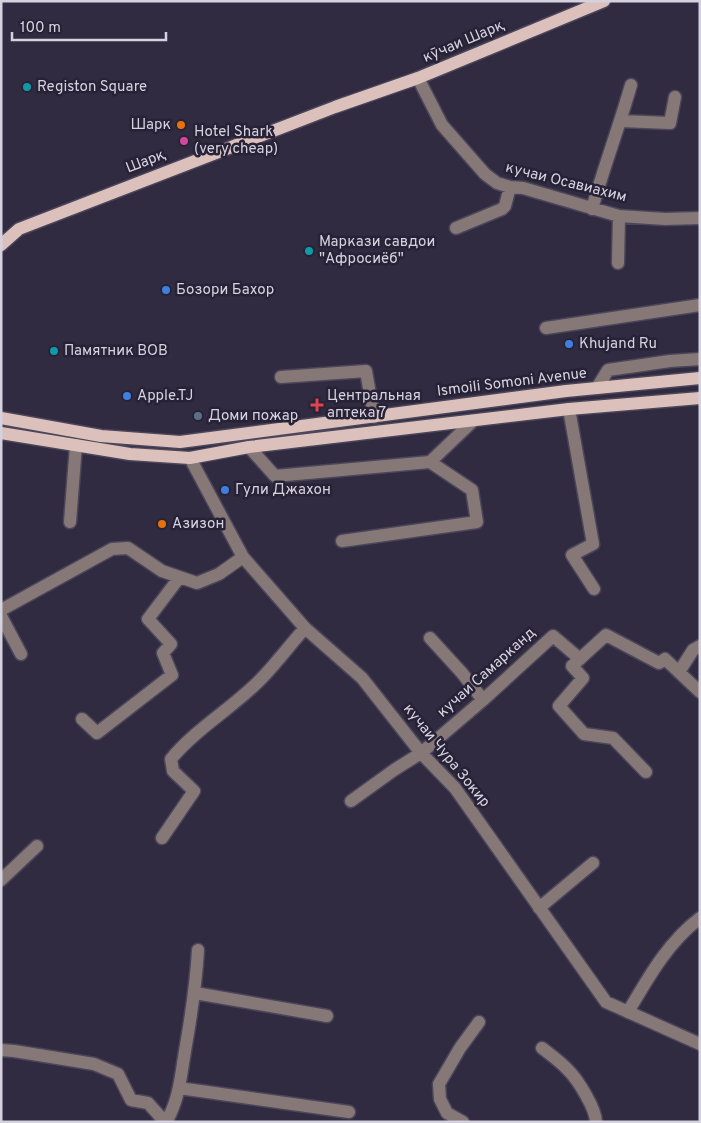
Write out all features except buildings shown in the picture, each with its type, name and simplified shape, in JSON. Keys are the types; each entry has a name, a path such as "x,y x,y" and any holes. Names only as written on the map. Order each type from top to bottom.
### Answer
{"main road":[{"name":"кӯчаи Шарқ","path":"335,107 418,78 604,1"},
{"name":"Шарқ","path":"1,245 19,229 335,107"},
{"name":"Ismoili Somoni Avenue","path":"1,418 101,436 180,442 597,388 700,378"},
{"path":"1,433 130,454 190,458 249,447 568,410 700,398"}],"street":[{"name":"кучаи Осавиахим","path":"418,78 442,125 484,174 497,183 523,188 619,216 665,219 700,218"},
{"path":"592,209 631,86"},
{"path":"621,121 670,123 675,97"},
{"path":"456,228 506,206 510,187"},
{"path":"618,263 619,216"},
{"path":"546,328 700,305"},
{"path":"597,388 608,370 700,359"},
{"path":"281,377 366,370 374,417"},
{"path":"568,410 593,544 572,555 594,589"},
{"path":"249,447 274,476 430,462 473,421"},
{"path":"70,522 76,446"},
{"name":"кучаи Чура Зокир","path":"190,458 243,557 304,628 362,678 421,753 455,788 606,1002 700,1044"},
{"path":"342,541 477,522 472,490 430,462"},
{"path":"1,610 112,549 128,548 162,571 179,578 197,582 219,574 243,557"},
{"path":"82,719 97,733 172,675 163,653 171,644 148,619 179,578"},
{"path":"1,616 20,654"},
{"path":"162,838 194,791 173,771 171,759 204,726 258,681 304,628"},
{"path":"646,772 613,738 584,734 559,706 582,678 576,663 606,635 659,663 665,660 700,692"},
{"name":"кучаи Самарканд","path":"351,801 421,753 553,636 576,663"},
{"path":"430,638 462,673 483,700"},
{"path":"679,672 694,650 700,646"},
{"path":"1,880 36,846"},
{"path":"539,908 594,863"},
{"path":"628,1012 656,966 686,928 700,918"},
{"path":"1,1050 14,1050 94,1064 118,1074 131,1100 148,1103 165,1122 171,1114 179,1088 195,993 198,950"},
{"path":"195,993 327,1016"},
{"path":"463,1122 448,1113 440,1099 440,1084 460,1048 479,1022"},
{"path":"542,1048 570,1072 588,1100 596,1117 596,1122"},
{"path":"179,1088 349,1112"}],"place":[{"name":"Registon Square","path":"27,87"},
{"name":"Шарк","path":"181,125"},
{"name":"Hotel Shark (very cheap)","path":"184,141"},
{"name":"Маркази савдои \"Афросиёб\"","path":"309,251"},
{"name":"Бозори Бахор","path":"166,290"},
{"name":"Khujand Ru","path":"569,344"},
{"name":"Памятник ВОВ","path":"54,351"},
{"name":"Apple.TJ","path":"127,396"},
{"name":"Центральная аптека 7","path":"317,405"},
{"name":"Доми пожар","path":"198,416"},
{"name":"Гули Джахон","path":"225,490"},
{"name":"Азизон","path":"162,524"}]}
